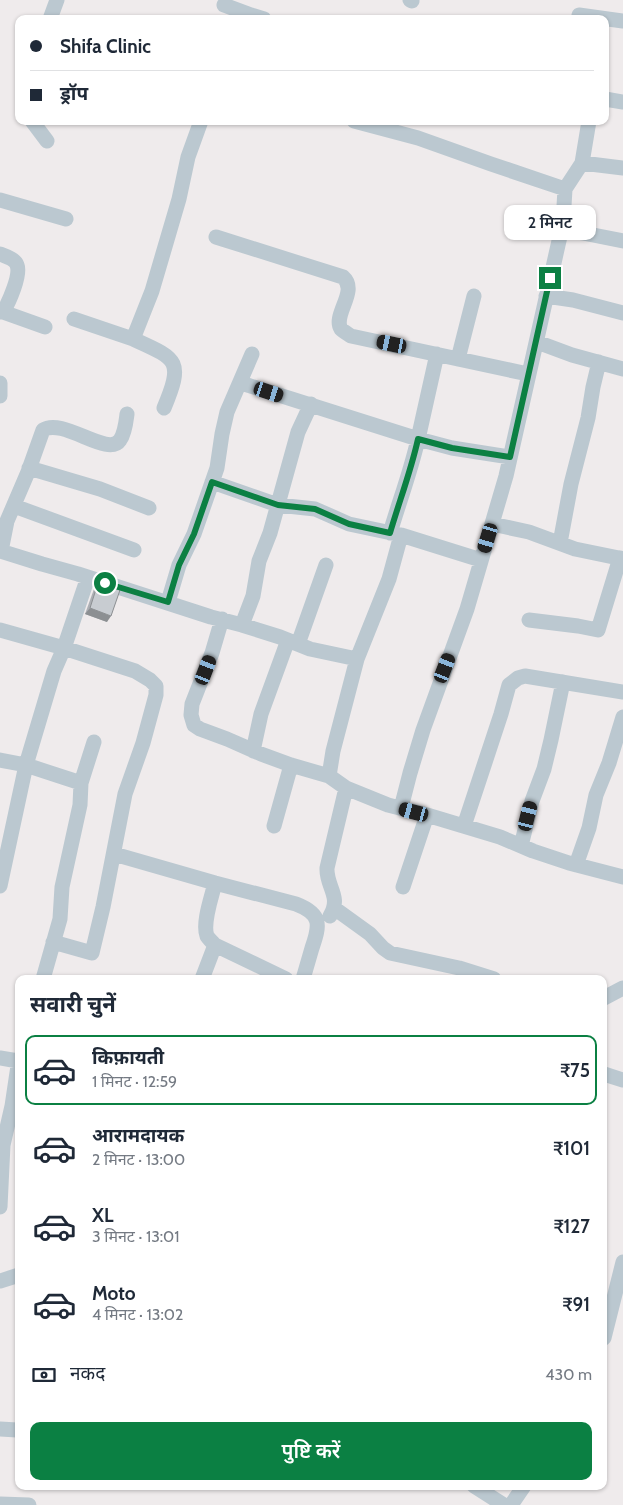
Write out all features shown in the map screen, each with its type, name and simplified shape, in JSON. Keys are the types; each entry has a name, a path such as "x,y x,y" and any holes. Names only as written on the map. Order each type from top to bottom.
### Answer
{"street":[{"path":"51,15 57,0"},
{"path":"224,8 251,15"},
{"path":"609,19 623,21"},
{"path":"609,99 623,102"},
{"path":"35,125 48,141"},
{"path":"133,339 152,291 179,199 188,157 200,125"},
{"path":"369,125 418,138 565,189"},
{"path":"401,808 423,730 467,609 492,524 510,457 563,223 565,189 582,163 588,125"},
{"path":"582,163 623,168"},
{"path":"0,200 66,219"},
{"path":"563,223 583,233 623,241"},
{"path":"216,236 343,277 347,280 349,288 340,317 340,324 341,329 351,336 528,374"},
{"path":"0,254 14,261 18,266 10,300 2,312 45,327"},
{"path":"458,359 474,296"},
{"path":"546,296 573,300 623,313"},
{"path":"74,319 133,339 159,351 172,360 175,368 174,381 164,408"},
{"path":"537,342 623,369"},
{"path":"168,602 179,565 194,534 217,468 227,412 252,354"},
{"path":"330,776 335,741 357,659 389,579 399,501 415,453 437,354"},
{"path":"560,543 571,484 588,418 599,362"},
{"path":"0,383 0,396"},
{"path":"241,383 418,439 452,448 510,457"},
{"path":"242,624 253,596 259,562 270,533 298,432 311,404"},
{"path":"127,414 124,430 119,441 114,444 108,445 56,427 48,427 43,430 7,521 0,551 242,624 310,649 357,659"},
{"path":"29,468 100,489 148,508"},
{"path":"212,482 278,505 315,509 349,524 395,534 481,560"},
{"path":"14,506 134,550"},
{"path":"492,524 529,532 575,549 622,558 598,630 529,620"},
{"path":"254,751 261,714 326,565"},
{"path":"0,886 26,765 54,671 64,648 88,577"},
{"path":"222,619 212,653 192,704 191,716 194,725 200,729 291,765 330,776 346,788 388,805 500,837 576,865 623,878"},
{"path":"0,630 135,671 156,686 156,695 144,743 125,794 103,907 92,952 53,942"},
{"path":"464,826 510,685 518,678 525,676 623,692"},
{"path":"521,846 532,802 544,770 552,740 563,682"},
{"path":"576,865 589,828 596,795 609,763 623,717"},
{"path":"44,975 60,919 62,887 80,805 82,783 94,742"},
{"path":"0,760 26,765 82,783"},
{"path":"274,826 291,765"},
{"path":"317,922 331,915 334,908 334,892 326,877 326,868 346,788"},
{"path":"403,888 427,815"},
{"path":"114,854 296,904 308,909 317,922 318,931 304,975"},
{"path":"215,883 207,920 206,931 208,937 215,945 278,975"},
{"path":"334,908 370,934 390,953 459,968 481,975"},
{"path":"204,975 215,945"},
{"path":"607,996 623,988"},
{"path":"0,1058 15,1060"},
{"path":"607,1075 623,1080"},
{"path":"0,1207 4,1145 15,1083"},
{"path":"607,1312 623,1262"},
{"path":"0,1281 15,1276"},
{"path":"0,1429 15,1430"},
{"path":"480,1490 504,1505"},
{"path":"511,1505 521,1490"},
{"path":"0,1504 29,1505"}],"building":[{"path":"98,583 120,590 111,616 90,608"}],"route":[{"path":"105,583 168,602 179,565 194,534 212,482 278,505 315,509 349,524 390,533 418,439 452,448 510,457 550,278"}]}
